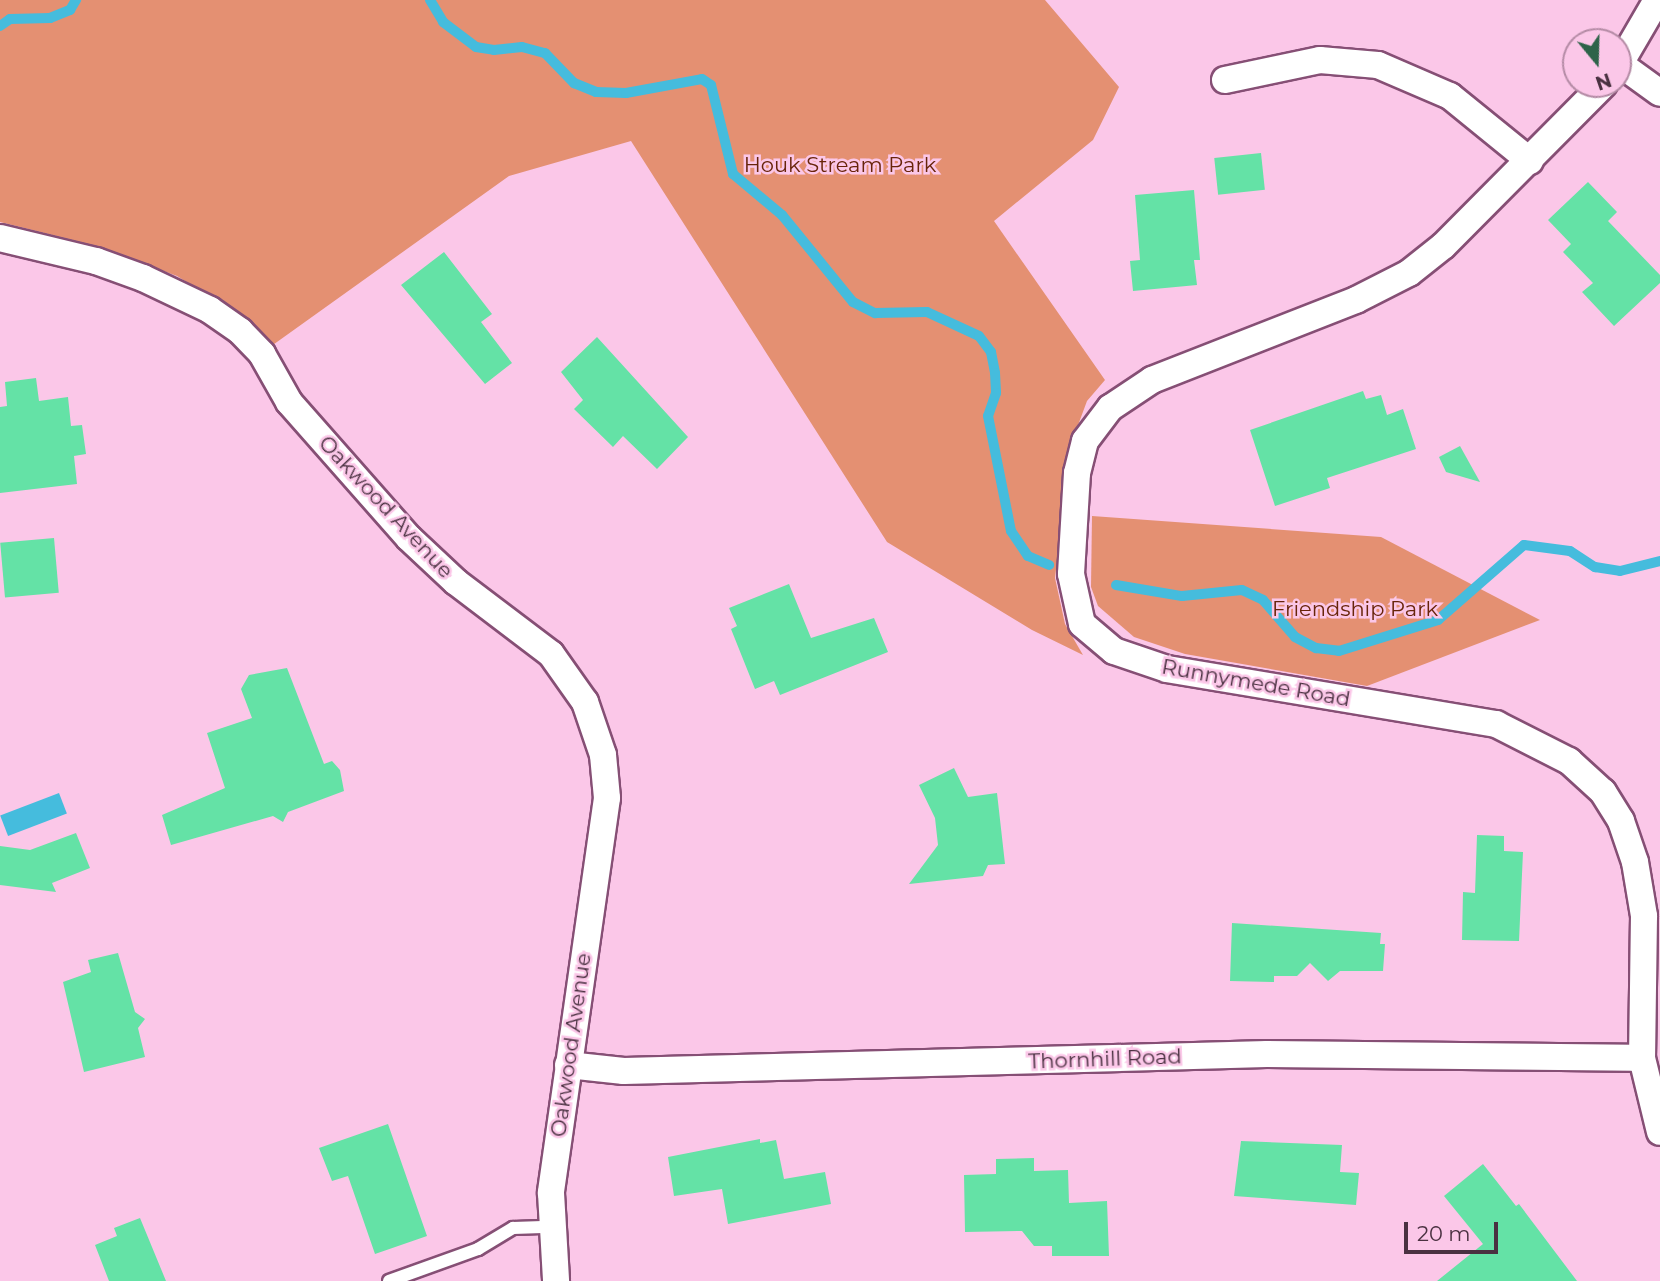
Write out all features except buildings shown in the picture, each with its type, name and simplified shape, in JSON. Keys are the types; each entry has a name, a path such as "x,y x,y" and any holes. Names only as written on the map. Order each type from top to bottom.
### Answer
{"street":[{"name":"Runnymede Road","path":"1632,41 1657,0"},
{"path":"1224,80 1320,60 1378,65 1450,96 1530,161"},
{"path":"1632,80 1660,93"},
{"name":"Runnymede Road","path":"1589,98 1530,161 1409,273 1356,300 1152,380 1110,408 1086,441 1077,473 1074,596 1082,624 1096,639 1157,666 1271,689 1474,719 1534,740 1569,761 1603,792 1621,821 1635,862 1644,916 1642,1058 1660,1132"},
{"name":"Oakwood Avenue","path":"0,239 96,261 143,278 210,310 240,331 262,354 289,402 408,538 456,582 551,654 585,702 607,776 568,1065 550,1227 556,1281"},
{"name":"Thornhill Road","path":"568,1065 624,1071 1254,1055 1642,1058"}],"lane":[{"path":"389,1281 478,1249 513,1228 550,1227"}],"green space":[{"name":"Houk Stream Park","path":"0,0 1045,0 1119,87 1093,140 994,221 1105,380 1087,401 1071,444 1055,578 1065,624 1083,655 1032,630 887,542 631,141 509,176 270,347 235,312 177,276 97,246 0,222"},
{"name":"Friendship Park","path":"1092,516 1381,537 1540,620 1367,686 1185,654 1134,637 1098,606 1091,587"}],"water":[{"path":"59,793 67,814 8,836 0,816"}],"waterway":[{"path":"0,26 10,19 50,18 70,10 76,0"},
{"path":"430,0 443,22 476,47 494,50 522,47 545,53 574,83 596,92 626,93 702,79 711,85 733,174 782,215 853,302 875,313 927,312 979,336 991,352 996,393 988,416 1011,531 1028,556 1049,565"},
{"path":"1116,585 1182,596 1242,590 1263,600 1295,637 1316,648 1339,651 1438,620 1524,545 1570,551 1595,567 1620,571 1660,561"}]}
